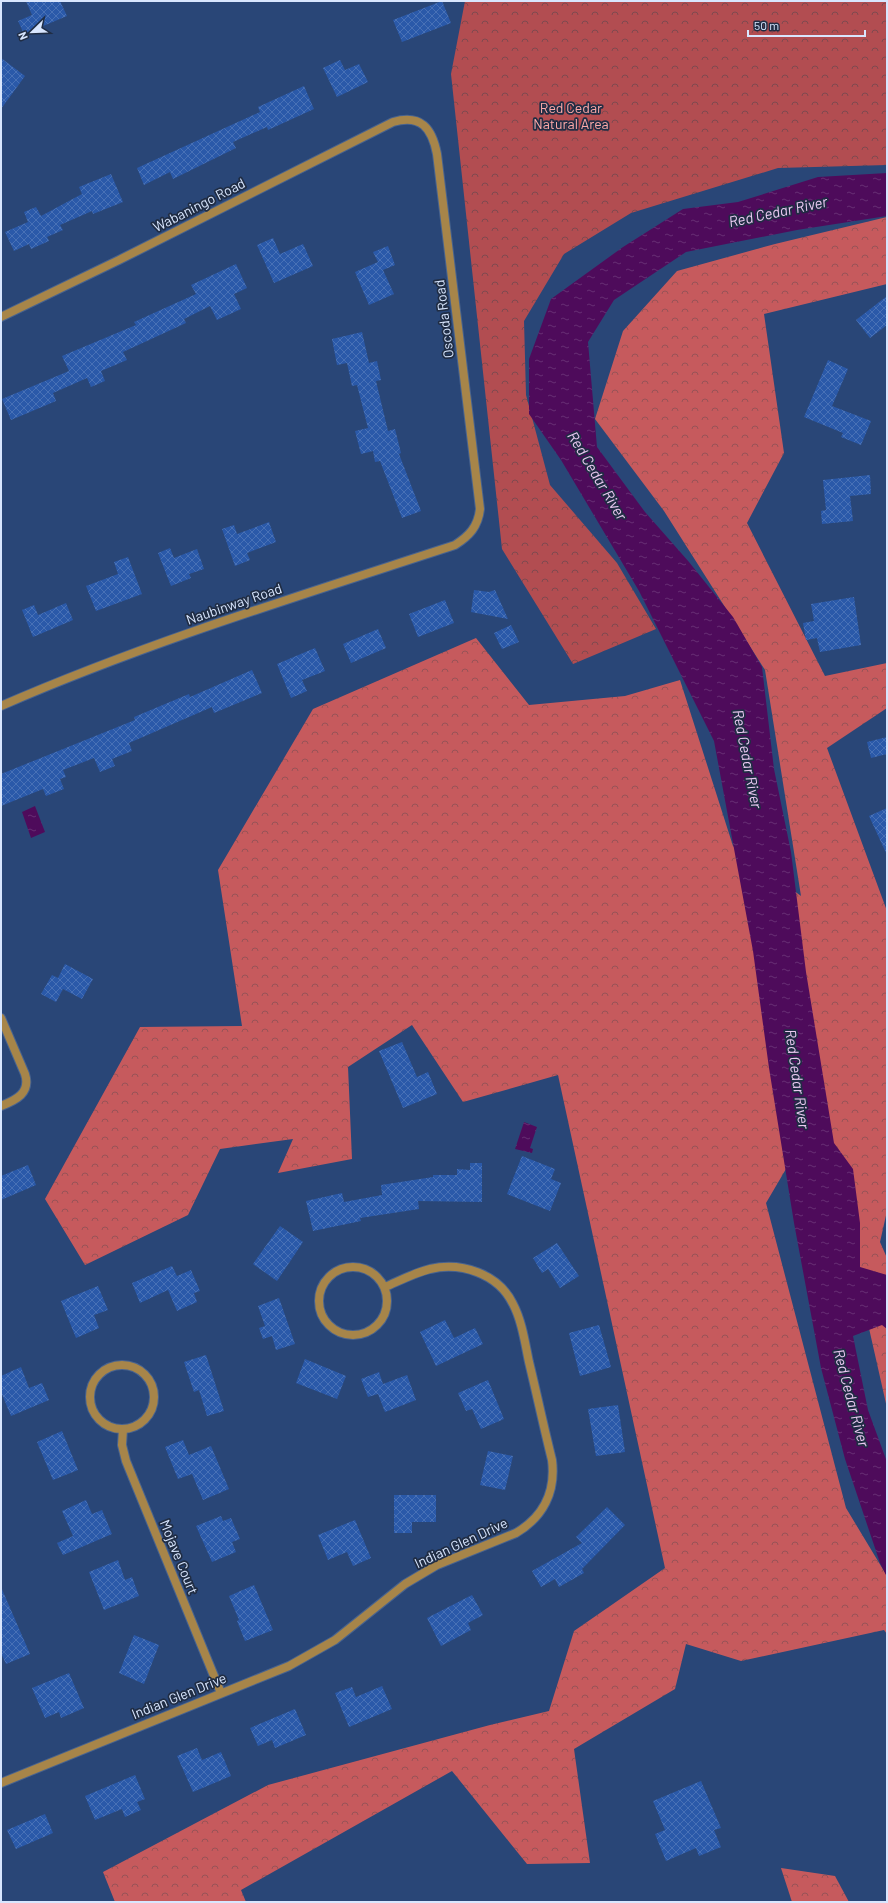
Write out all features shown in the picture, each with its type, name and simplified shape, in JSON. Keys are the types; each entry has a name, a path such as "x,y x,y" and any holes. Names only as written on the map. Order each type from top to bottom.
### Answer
{"street":[{"name":"Wabaningo Road","path":"1,317 112,264 393,122 410,120"},
{"name":"Oscoda Road","path":"410,120 422,124 433,135 437,154 480,510 474,528"},
{"name":"Naubinway Road","path":"1,706 65,678 175,638 455,544 466,538 474,528"},
{"path":"1,1018 26,1074 27,1082 25,1090 17,1099 1,1106"},
{"path":"352,1267 365,1269 374,1273 384,1287 387,1301 385,1314 380,1321 366,1332 353,1335 340,1333 326,1322 321,1314 319,1296 321,1288 325,1280 339,1269 352,1267"},
{"name":"Indian Glen Drive","path":"1,1783 289,1666 316,1652 347,1631 405,1584 437,1565 525,1527 541,1512 547,1501 552,1484 552,1460 520,1321 509,1296 496,1282 481,1274 471,1270 450,1267 429,1269 415,1273 384,1287"},
{"path":"121,1364 137,1368 144,1372 149,1378 154,1393 154,1401 148,1416 136,1426 123,1429 112,1427 99,1418 91,1404 90,1396 94,1381 99,1374 106,1369 121,1364"},
{"name":"Mojave Court","path":"123,1429 122,1445 126,1461 221,1693"}],"green space":[{"name":"Red Cedar Natural Area","path":"465,1 887,1 887,165 778,168 631,213 564,254 524,321 526,395 550,485 617,563 656,629 573,664 502,549 451,74"},
{"path":"887,217 887,284 764,314 784,453 747,523 825,676 887,663 887,708 827,748 887,911 887,1211 880,1242 887,1258 887,1408 820,1111 766,1203 846,1508 887,1576 887,1634 884,1630 741,1661 686,1644 675,1689 574,1749 590,1863 527,1864 452,1771 241,1890 246,1902 115,1902 103,1872 268,1785 490,1725 549,1711 574,1631 665,1568 558,1075 463,1102 412,1025 348,1067 352,1159 278,1173 293,1139 220,1149 188,1215 85,1265 45,1199 140,1027 242,1026 218,870 313,709 476,638 529,705 625,696 680,680 733,846 801,896 765,670 664,511 595,419 623,331 677,271 775,244"},
{"path":"781,1868 835,1876 849,1902 792,1902"}],"water":[{"name":"Red Cedar River","path":"887,173 887,216 797,230 686,252 614,300 588,342 597,447 645,512 689,562 733,617 762,667 774,769 791,852 806,972 834,1143 853,1169 860,1223 860,1267 887,1275 887,1329 882,1325 853,1336 868,1410 887,1462 887,1577 880,1563 845,1459 821,1368 794,1223 769,1068 753,951 714,741 639,591 561,460 529,414 529,359 551,299 623,247 683,209 738,202 818,177"},
{"path":"35,806 45,832 31,838 22,812"},
{"path":"524,1122 537,1127 530,1148 533,1149 532,1153 515,1149"}],"building":[{"path":"26,1 60,1 67,16 24,34 18,21 32,15"},
{"path":"442,1 451,23 402,42 393,20"},
{"path":"1,58 25,76 1,109"},
{"path":"340,60 345,70 359,64 368,82 337,97 323,68"},
{"path":"304,86 314,109 268,130 267,127 233,142 236,148 173,179 170,172 144,185 137,168 260,112 258,107"},
{"path":"111,174 123,202 93,214 92,211 60,225 63,230 47,237 49,241 31,249 29,244 14,251 5,232 28,222 24,212 36,207 41,216 82,194 79,187"},
{"path":"273,238 280,254 303,244 313,266 274,283 257,245"},
{"path":"388,246 395,265 383,270 394,294 369,305 355,272 378,262 373,252"},
{"path":"236,264 247,288 234,294 241,309 217,320 210,306 184,319 186,323 123,352 127,360 101,371 105,381 91,387 87,378 53,393 56,401 11,420 2,399 69,371 62,356 136,325 134,322 196,294 191,285"},
{"path":"887,296 887,325 870,338 856,320"},
{"path":"362,332 369,363 377,361 381,380 376,381 388,431 395,429 401,453 399,454 421,511 402,518 380,461 375,462 373,451 361,454 355,431 368,428 357,385 352,386 347,363 337,365 332,339"},
{"path":"828,360 848,369 832,406 871,421 861,445 841,437 843,433 804,417"},
{"path":"870,475 871,494 850,496 853,521 822,524 821,511 826,510 823,480"},
{"path":"269,522 276,542 247,553 250,560 235,566 222,529 234,525 237,534"},
{"path":"170,548 174,558 197,549 204,569 189,574 191,578 171,586 158,553"},
{"path":"128,557 142,594 96,611 86,586 118,574 114,562"},
{"path":"474,590 489,592 495,590 508,619 471,612"},
{"path":"854,597 861,645 820,652 817,638 806,640 803,623 814,621 811,604"},
{"path":"445,600 454,623 418,637 409,614"},
{"path":"66,603 73,620 33,637 22,610 34,605 38,615"},
{"path":"511,625 519,642 502,649 494,633"},
{"path":"378,629 386,648 351,663 343,644"},
{"path":"315,648 325,671 302,680 307,691 291,698 277,664"},
{"path":"252,670 262,693 214,713 212,707 129,743 132,751 112,759 115,766 100,772 94,758 63,770 66,777 60,779 64,789 46,796 43,789 1,806 1,774 135,720 134,717 189,694 190,697"},
{"path":"887,737 887,754 871,758 867,742"},
{"path":"887,808 887,855 869,816"},
{"path":"65,964 93,979 82,999 63,989 56,1002 41,994 52,975 58,978"},
{"path":"402,1042 417,1077 428,1072 437,1094 403,1108 379,1051"},
{"path":"522,1156 555,1169 551,1179 561,1183 550,1211 507,1194"},
{"path":"470,1163 482,1163 482,1202 418,1201 419,1209 360,1218 361,1221 313,1231 306,1201 342,1193 344,1202 382,1195 381,1185 433,1177 433,1175 457,1175 457,1169 470,1170"},
{"path":"28,1165 36,1185 1,1200 1,1176"},
{"path":"280,1226 303,1242 277,1281 253,1264"},
{"path":"557,1243 579,1276 560,1288 548,1269 542,1273 533,1258"},
{"path":"172,1266 177,1276 191,1270 200,1291 194,1293 197,1302 177,1311 168,1290 140,1303 132,1283"},
{"path":"98,1286 108,1310 94,1315 99,1328 76,1338 61,1301"},
{"path":"279,1298 295,1344 276,1350 272,1336 263,1339 259,1328 265,1326 258,1306"},
{"path":"445,1320 454,1338 475,1328 483,1344 436,1366 420,1332"},
{"path":"599,1325 611,1367 580,1376 569,1333"},
{"path":"206,1355 224,1411 207,1416 199,1390 194,1392 184,1362"},
{"path":"305,1359 346,1376 337,1399 296,1383"},
{"path":"21,1367 29,1388 42,1383 49,1400 11,1416 1,1392 1,1376"},
{"path":"379,1372 383,1384 407,1375 416,1400 385,1412 378,1394 368,1397 361,1379"},
{"path":"488,1380 504,1419 481,1429 472,1409 466,1411 458,1393"},
{"path":"618,1405 625,1452 596,1456 588,1409"},
{"path":"62,1431 78,1470 53,1480 37,1442"},
{"path":"183,1440 189,1455 211,1446 229,1489 203,1500 192,1474 178,1479 165,1447"},
{"path":"488,1451 513,1456 505,1490 480,1485"},
{"path":"394,1495 436,1495 436,1522 412,1522 412,1533 394,1533"},
{"path":"86,1500 92,1514 102,1510 112,1534 63,1555 57,1543 73,1536 62,1511"},
{"path":"607,1507 625,1525 582,1569 584,1573 559,1587 555,1579 541,1587 532,1571 582,1543 576,1537"},
{"path":"221,1516 223,1521 231,1518 240,1539 232,1542 236,1552 212,1562 196,1526"},
{"path":"355,1520 371,1558 353,1566 347,1552 328,1560 318,1535"},
{"path":"118,1560 125,1580 132,1577 139,1596 104,1610 89,1572"},
{"path":"254,1585 273,1630 245,1641 237,1621 239,1620 229,1596"},
{"path":"1,1587 30,1654 6,1664 1,1653"},
{"path":"472,1595 483,1615 468,1623 471,1630 441,1646 427,1618"},
{"path":"134,1635 159,1645 144,1684 119,1673"},
{"path":"69,1673 84,1708 61,1718 59,1712 45,1718 32,1688"},
{"path":"382,1686 392,1709 349,1727 335,1693 352,1687 356,1697"},
{"path":"295,1709 306,1735 275,1748 272,1740 258,1746 250,1728"},
{"path":"197,1748 202,1760 221,1752 231,1776 193,1792 177,1756"},
{"path":"135,1775 145,1799 137,1802 141,1810 125,1817 122,1809 95,1820 85,1796"},
{"path":"701,1781 721,1828 714,1830 721,1847 699,1856 696,1848 666,1861 655,1834 665,1830 653,1801"},
{"path":"45,1814 53,1833 16,1849 7,1830"}]}
